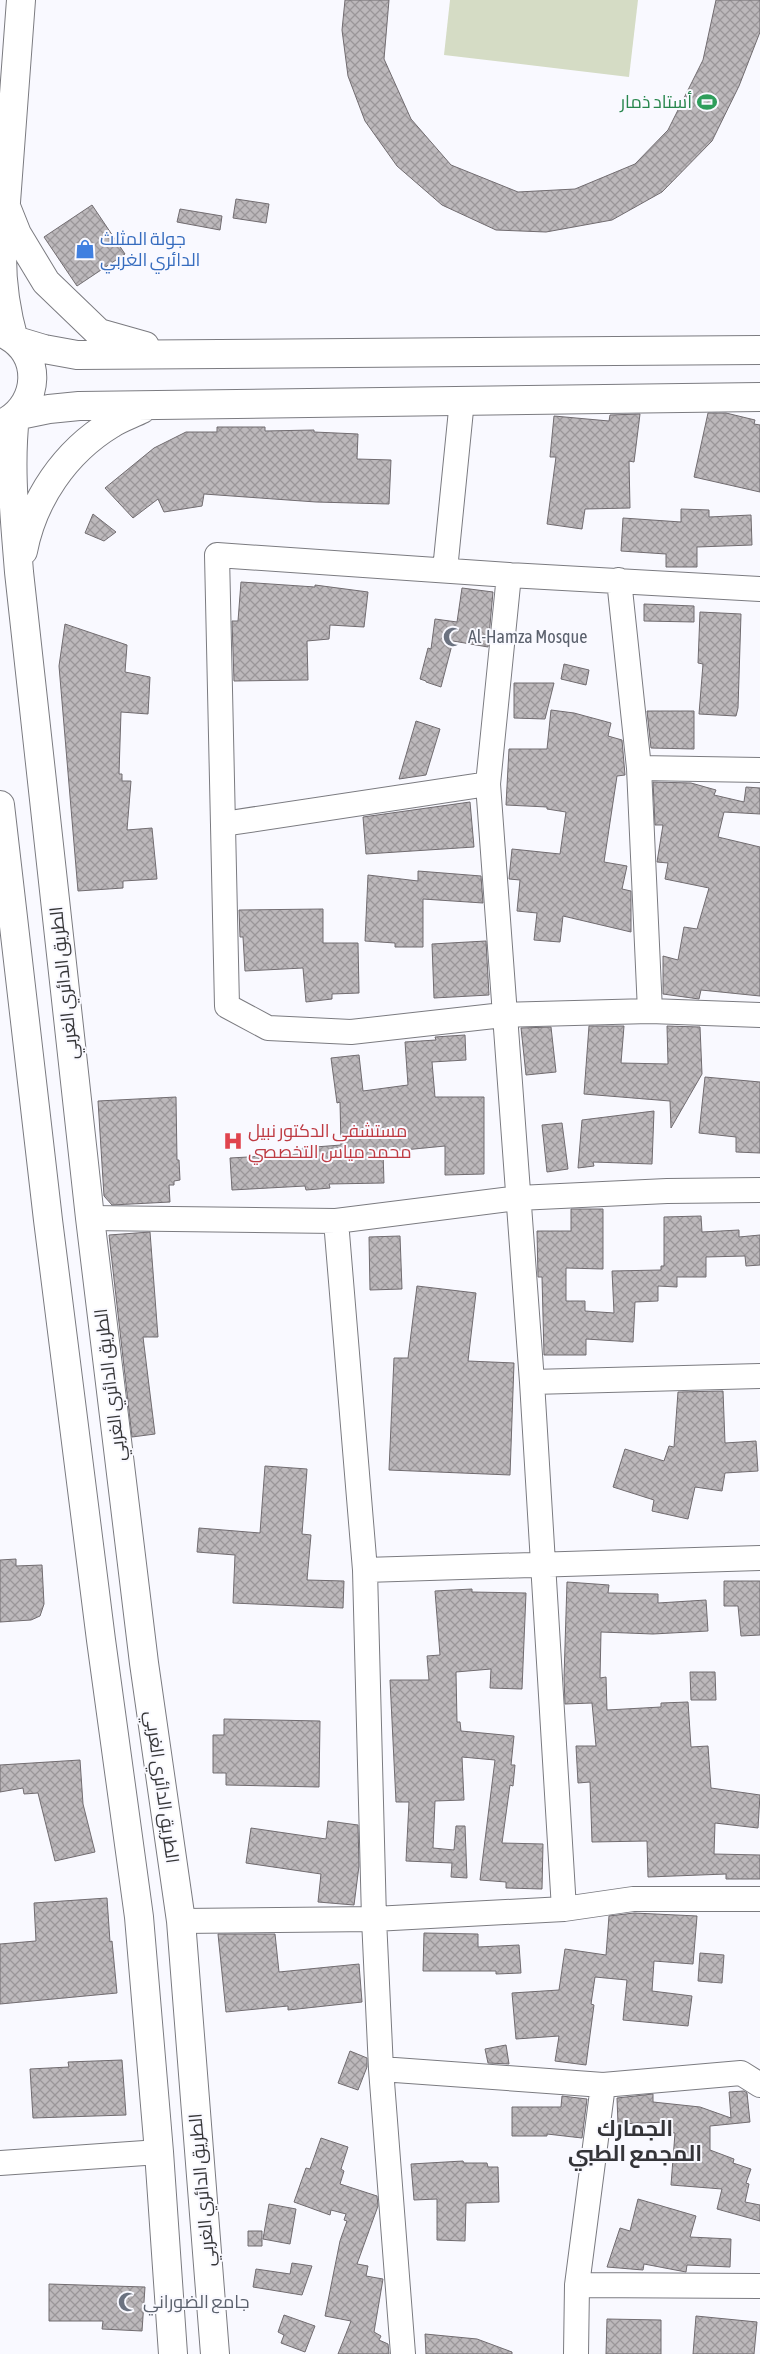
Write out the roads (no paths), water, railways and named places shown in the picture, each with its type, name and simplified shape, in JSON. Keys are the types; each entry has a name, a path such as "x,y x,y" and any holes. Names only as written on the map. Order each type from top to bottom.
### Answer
{"main road":[{"path":"8,420 25,406 31,392 33,378 31,364 24,350 7,336 2,281 21,0"},
{"path":"6,206 17,234 46,282 99,332 173,354"},
{"path":"7,336 44,349 77,355 760,350"},
{"path":"8,420 48,409 72,407 760,397"},
{"path":"19,572 28,528 47,487 58,472 75,451 111,424 153,405"},
{"name":"الطريق الدائري الغربي","path":"8,420 11,484 19,572 90,1218 144,1663 181,1921 215,2354"},
{"path":"0,805 8,945 48,1220 103,1654 139,1917 159,2152 172,2354"},
{"path":"48,1220 90,1218"},
{"path":"139,1917 181,1921"}],"street":[{"path":"445,570 462,400"},
{"path":"760,589 508,575 217,555 227,1006 268,1028 351,1032 503,1015 650,1011 760,1015"},
{"path":"508,575 488,784 503,1015 532,1382 564,1909"},
{"path":"619,580 639,768 650,1011"},
{"path":"639,768 760,770"},
{"path":"223,824 488,784"},
{"path":"90,1218 336,1221 518,1198 667,1190 760,1190"},
{"path":"336,1221 365,1570 374,1919 382,2069 403,2354"},
{"path":"532,1382 760,1376"},
{"path":"365,1570 543,1563 760,1558"},
{"path":"181,1921 374,1919 564,1909 633,1899 760,1899"},
{"path":"382,2069 602,2084 741,2072 760,2085"},
{"path":"576,2354 577,2285 602,2084"},
{"path":"0,2163 159,2152"},
{"path":"577,2285 760,2286"}],"place":[{"name":"أستاد ذمار","path":"707,102"},
{"name":"جولة المثلث الدائري الغربي","path":"85,249"},
{"name":"Al-Hamza Mosque","path":"453,637"},
{"name":"مستشفى الدكتور نبيل محمد مياس التخصصي","path":"233,1141"},
{"name":"جامع الضوراني","path":"128,2302"}],"district":[{"name":"الجمارك المجمع الطبي","path":"635,2140"}]}
